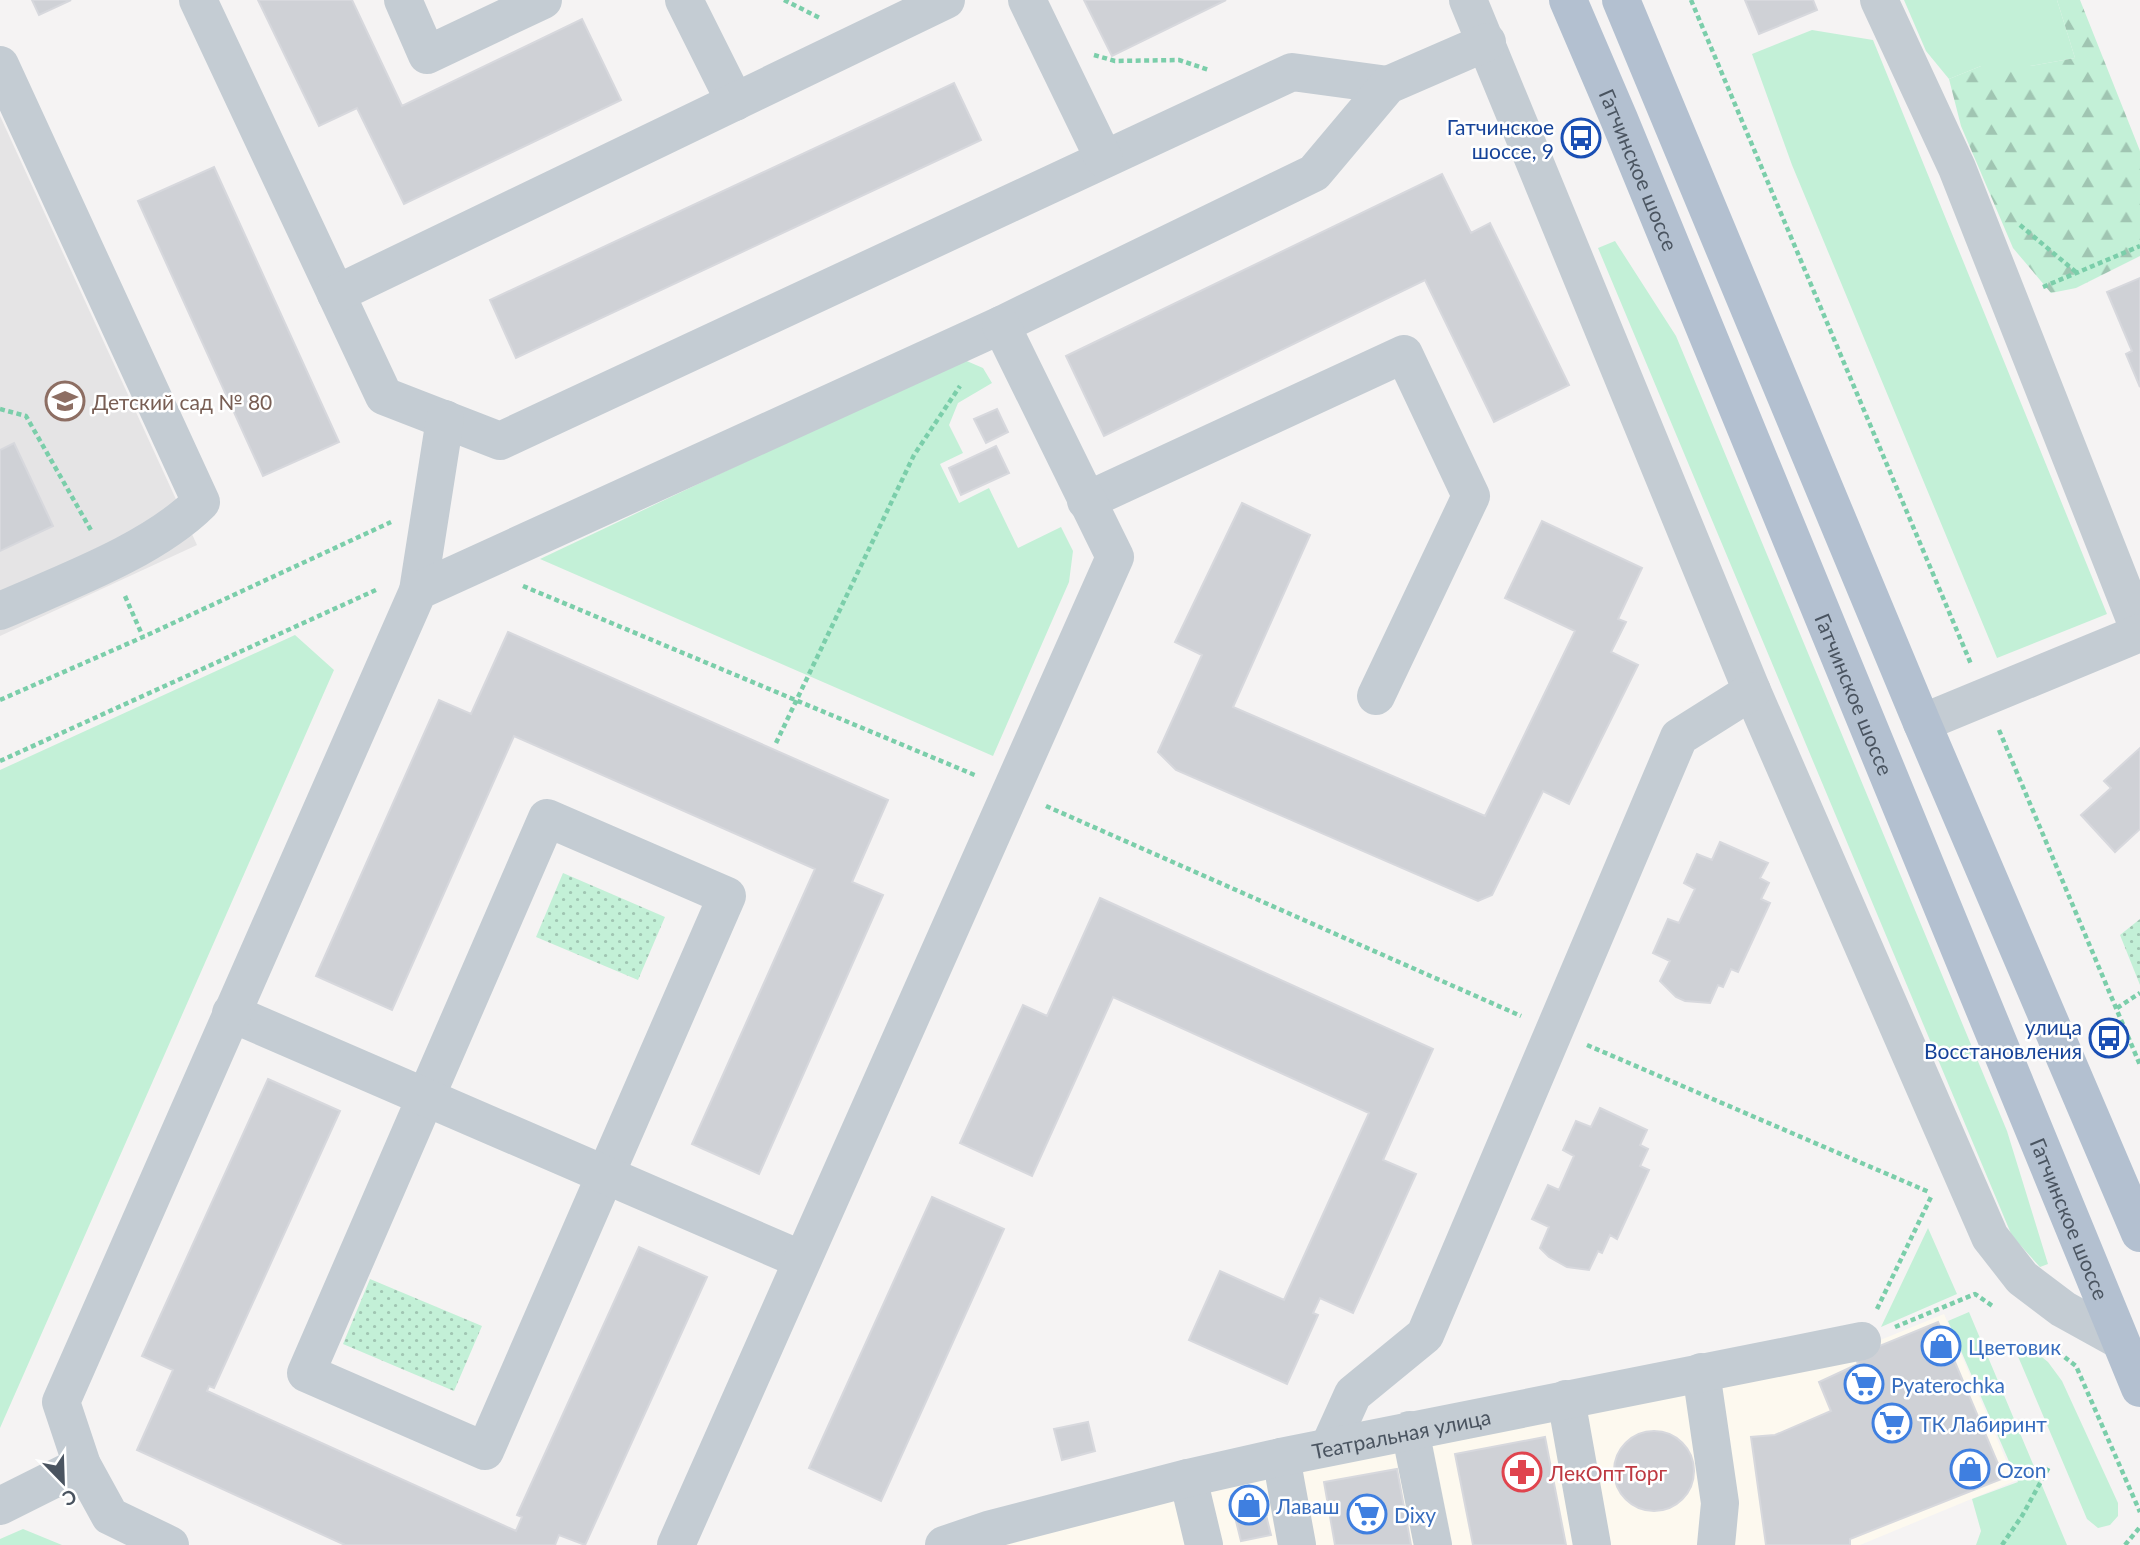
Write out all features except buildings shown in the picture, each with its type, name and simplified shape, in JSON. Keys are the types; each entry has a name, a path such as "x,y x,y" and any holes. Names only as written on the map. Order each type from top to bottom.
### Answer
{"main road":[{"name":"Гатчинское шоссе","path":"1567,0 1619,119 2140,1388"},
{"path":"1621,0 1923,723 2140,1233"}],"street":[{"path":"198,0 384,396 500,441 1292,72 1388,85"},
{"path":"403,0 427,55 543,0"},
{"path":"684,0 735,102"},
{"path":"336,294 946,0"},
{"path":"1027,0 1104,159"},
{"path":"1468,0 1488,43 1752,691 1990,1237 2021,1278 2063,1309 2119,1340"},
{"path":"1880,0 1957,168 2140,632 1923,723"},
{"path":"419,580 474,565 1001,325 1314,173 1388,85 1488,43"},
{"path":"0,65 201,502 185,518 109,563 0,611"},
{"path":"676,1545 1115,558 1001,325"},
{"path":"1086,501 1404,354 1471,496 1376,696"},
{"path":"170,1545 110,1516 82,1465 61,1402 419,580 445,419"},
{"path":"1329,1447 1353,1394 1425,1335 1679,737 1752,691"},
{"path":"547,818 727,896 606,1175 485,1451 306,1373 547,818"},
{"path":"231,1013 802,1260"},
{"name":"Театральная улица","path":"945,1545 988,1530 1188,1478 1281,1457 1862,1341"},
{"path":"1700,1373 1720,1503 1716,1545"},
{"path":"1566,1399 1592,1545"},
{"path":"1410,1430 1433,1545"},
{"path":"1281,1457 1297,1545"},
{"path":"0,1506 82,1465"},
{"path":"1188,1478 1204,1545"}],"path":[{"path":"1691,0 2140,1065"},
{"path":"1046,40 1115,61 1179,60 1261,86"},
{"path":"2010,301 2140,246"},
{"path":"776,743 914,455 965,379"},
{"path":"0,409 26,416 109,563 144,636"},
{"path":"0,700 431,502"},
{"path":"474,565 1011,791 1554,1031 1933,1193 1862,1341"},
{"path":"0,761 419,580"},
{"path":"2117,1008 2140,993"},
{"path":"1862,1341 1975,1294 1997,1308"},
{"path":"2050,1345 2076,1366 2140,1512"},
{"path":"2002,1545 2022,1516 2050,1465"},
{"path":"2125,1545 2140,1527"}],"shaded area":[{"name":"Детский сад № 80","path":"0,116 197,545 0,636"},
{"path":"1944,1314 2015,1481 1860,1545 998,1545 1310,1461 1856,1350"}],"green space":[{"path":"1904,0 2057,0 2075,58 2030,66 1981,66 1949,79 1926,51"},
{"path":"2057,0 2080,0 2140,151 2140,256 2076,288 2051,293 2013,248 1961,126 1949,79 1981,66 2030,66 2075,58"},
{"path":"1812,30 1873,40 2107,614 1997,658 1792,165 1752,54"},
{"path":"1615,241 1676,336 2007,1131 2048,1264 2040,1267 2012,1236 1598,248"},
{"path":"962,359 983,368 992,383 958,403 949,425 963,453 940,464 959,503 989,488 1018,548 1061,527 1073,551 1069,582 993,756 540,559"},
{"path":"295,635 334,670 0,1428 0,770"},
{"path":"563,873 665,917 638,980 536,937"},
{"path":"2140,919 2140,985 2120,935"},
{"path":"1928,1228 1957,1294 1881,1327"},
{"path":"370,1279 482,1326 454,1391 343,1344"},
{"path":"1969,1312 2067,1545 1976,1545 1981,1531 1972,1499 2018,1482 1948,1321"},
{"path":"2022,1345 2032,1349 2048,1362 2062,1381 2118,1503 2118,1516 2110,1525 2098,1528 2087,1519 2014,1347"},
{"path":"23,1529 62,1545 0,1545 0,1539"}],"place":[{"name":"Гатчинское шоссе, 9","path":"1581,138"},
{"name":"Детский сад № 80","path":"65,401"},
{"name":"улица Восстановления","path":"2109,1038"},
{"name":"Цветовик","path":"1941,1346"},
{"name":"Pyaterochka","path":"1864,1384"},
{"name":"ТК Лабиринт","path":"1892,1423"},
{"name":"Ozon","path":"1970,1469"},
{"name":"ЛекОптТорг","path":"1522,1472"},
{"name":"Лаваш","path":"1249,1505"},
{"name":"Dixy","path":"1367,1514"}]}
